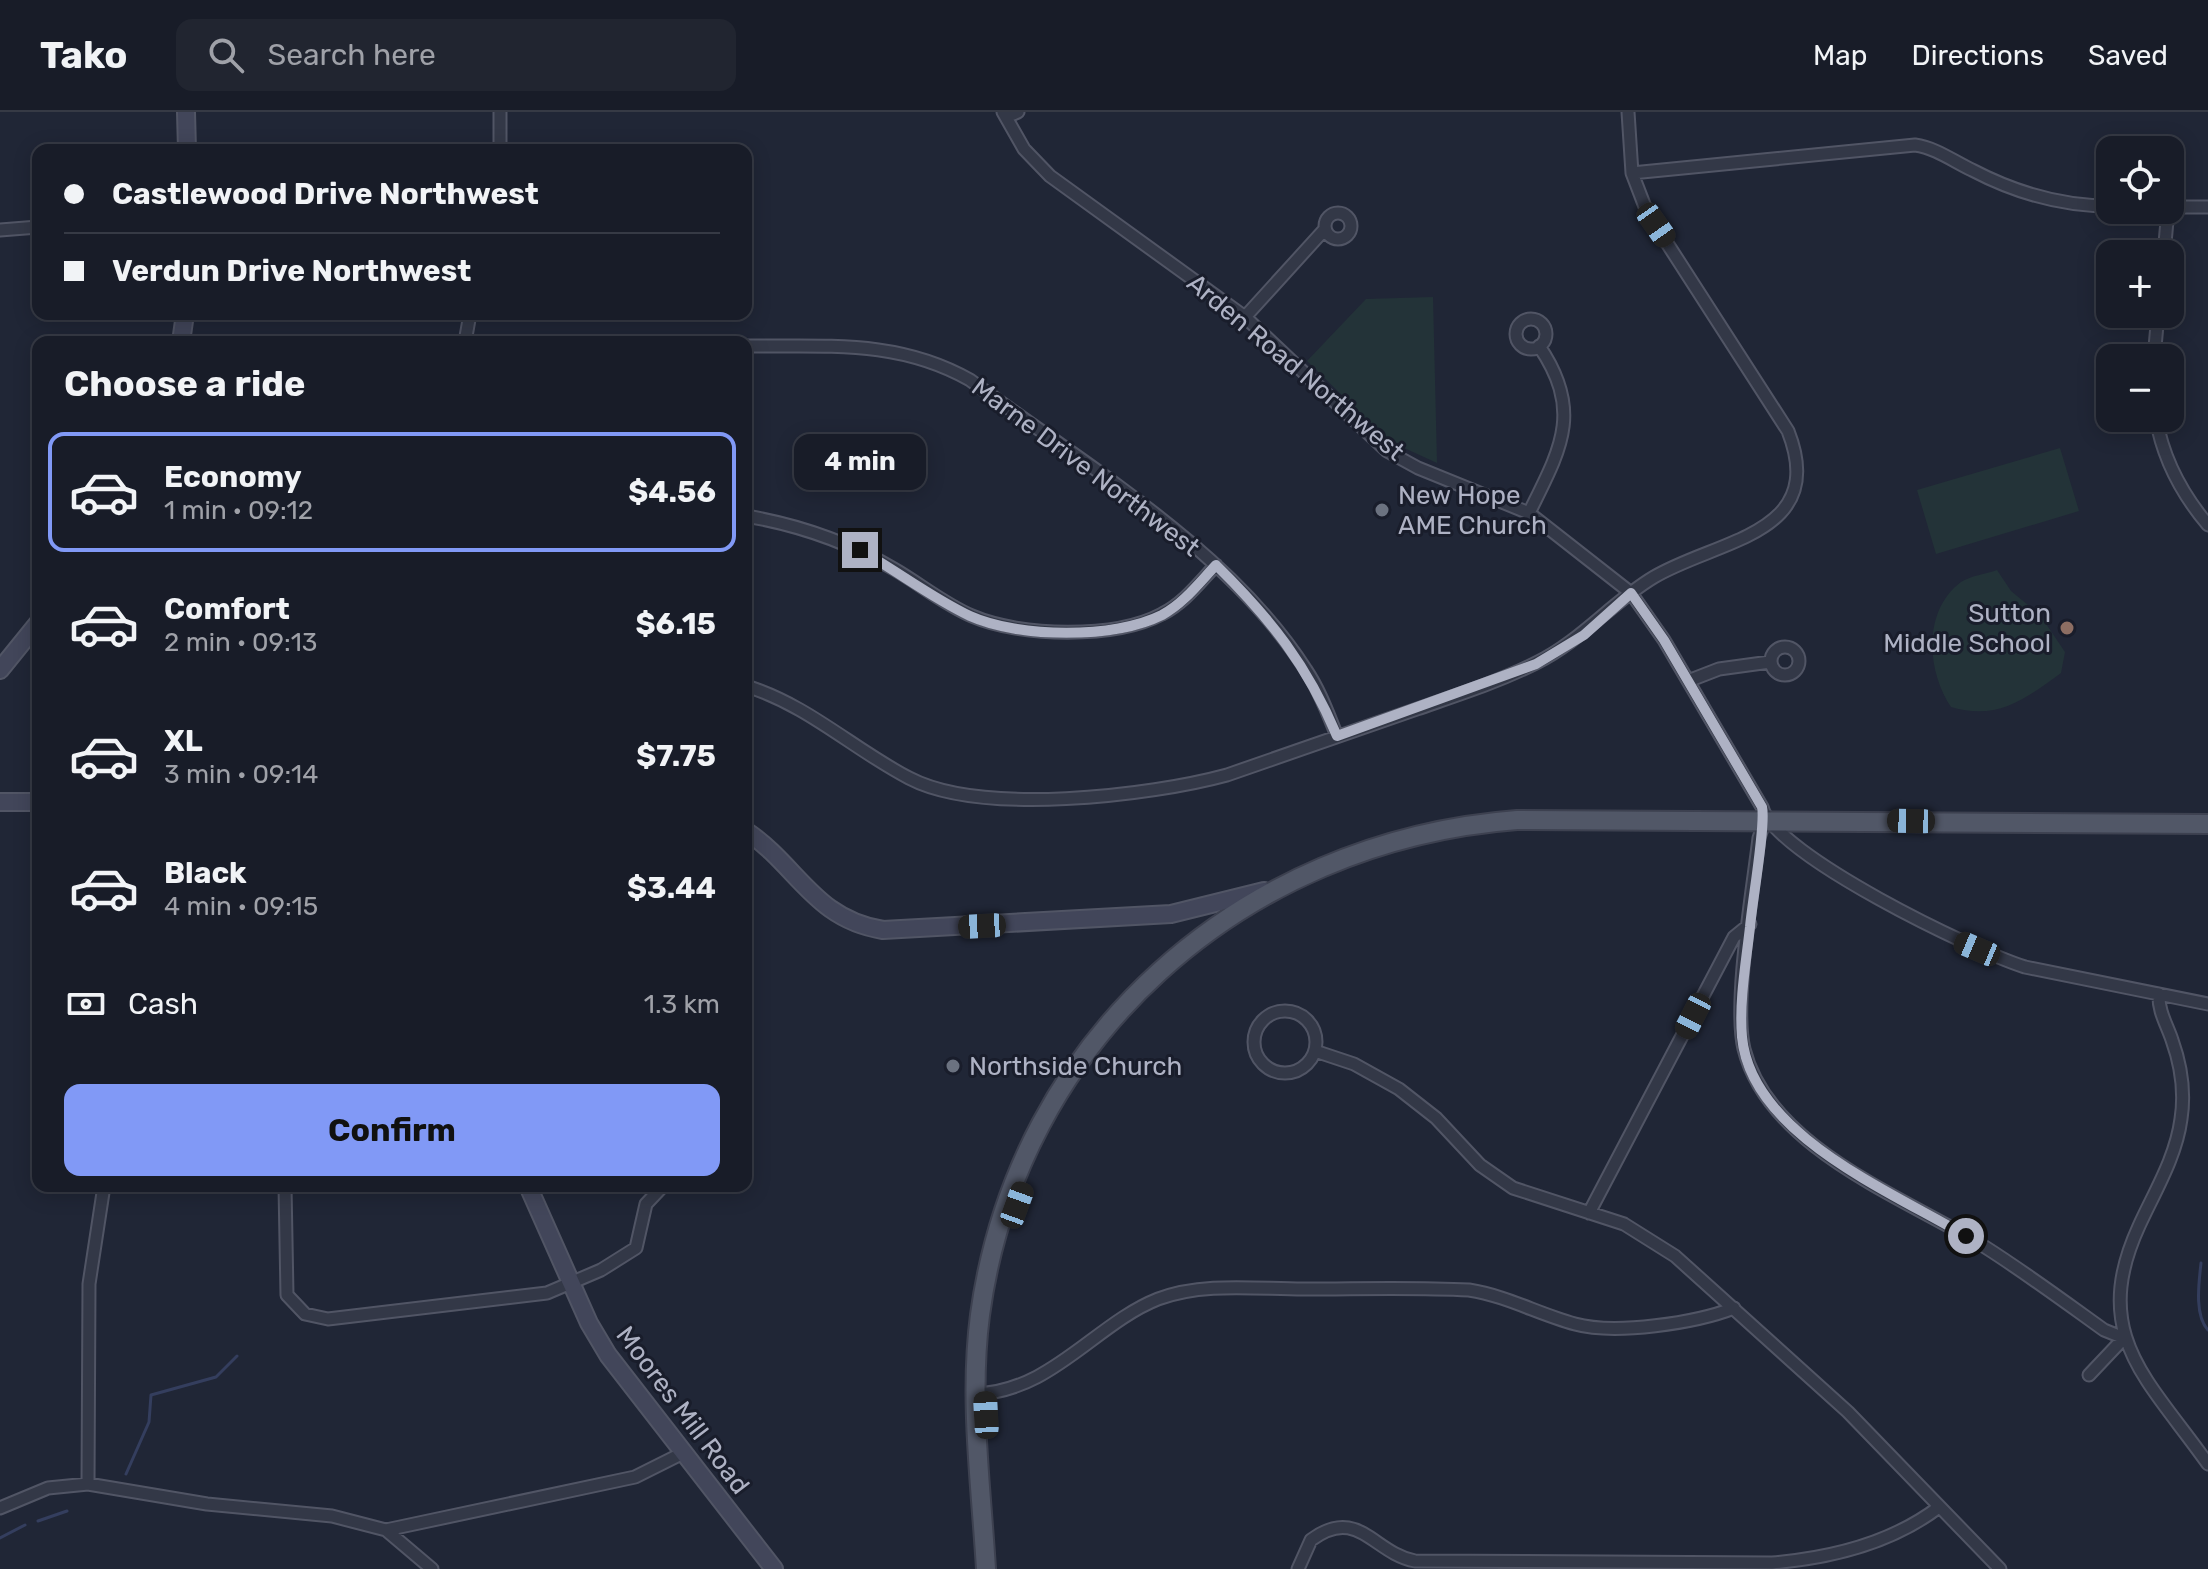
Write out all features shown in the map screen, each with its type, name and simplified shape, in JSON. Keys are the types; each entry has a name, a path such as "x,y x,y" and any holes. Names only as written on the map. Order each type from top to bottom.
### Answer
{"main road":[{"path":"986,1569 980,1317 986,1278 1018,1171 1074,1066 1115,1014 1212,929 1270,890 1372,848 1473,824 1542,818 2208,824"},
{"path":"980,1394 996,1569"}],"street":[{"path":"186,112 187,144"},
{"path":"500,112 500,144"},
{"path":"1005,114 1018,112"},
{"path":"752,688 799,707 912,780 947,792 983,798 1115,795 1182,786 1227,775 1536,664 1584,635 1631,593 1659,574 1730,544 1777,516 1795,495 1799,474 1788,431 1647,212 1632,173 1628,112"},
{"name":"Arden Road Northwest","path":"1005,114 1024,149 1050,176 1245,317 1387,451 1418,468 1529,513 1631,593 1688,681 1762,807 1765,820 1802,850 1895,908 1957,941 2025,967 2208,1004"},
{"path":"1632,173 1915,145 1934,150 1993,180 2060,202 2096,205"},
{"path":"2184,208 2208,207"},
{"path":"0,230 32,227"},
{"path":"1245,317 1325,229"},
{"name":"Marne Drive Northwest","path":"752,346 893,350 944,365 970,380 1216,565 1242,591 1305,668 1337,736"},
{"path":"1529,513 1558,453 1565,425 1562,391 1539,346"},
{"path":"2160,432 2169,466 2205,517"},
{"path":"752,518 838,540 896,570 972,617 1031,631 1113,629 1145,622 1181,602 1216,565"},
{"path":"0,670 32,630"},
{"path":"1688,681 1719,669 1770,662"},
{"path":"0,802 32,802"},
{"path":"1765,820 1759,838 1742,1036 1752,1072 1770,1102 1836,1160 1987,1248 2104,1330 2124,1338"},
{"path":"752,837 832,912 868,928 898,930 1171,914 1270,890"},
{"path":"1192,910 1206,915 1212,929"},
{"path":"1171,914 1193,919 1212,929"},
{"path":"1589,1213 1734,937 1750,924"},
{"path":"2159,994 2160,1008 2180,1070 2182,1114 2172,1155 2122,1266 2117,1298 2124,1338 2138,1364 2208,1464"},
{"path":"1294,1012 1312,1026 1315,1051 1299,1069 1275,1071 1257,1055 1255,1032 1272,1013 1294,1012"},
{"path":"1315,1051 1354,1064 1399,1089 1436,1118 1480,1165 1513,1188 1624,1224 1657,1243 1848,1412 2000,1569"},
{"path":"88,1484 89,1284 103,1192"},
{"path":"285,1192 285,1286 297,1309 316,1318 530,1297 571,1284 636,1248 646,1204 657,1192"},
{"name":"Moores Mill Road","path":"531,1192 571,1284 608,1355 774,1569"},
{"path":"980,1394 1022,1383 1068,1358 1144,1305 1194,1289 1469,1290 1509,1298 1573,1323 1601,1328 1649,1324 1734,1308"},
{"path":"2089,1375 2124,1338"},
{"path":"386,1530 635,1477 685,1452"},
{"path":"0,1508 48,1488 88,1484 207,1504 332,1516 386,1530 432,1569"},
{"path":"1298,1569 1303,1550 1311,1540 1329,1529 1347,1527 1370,1535 1390,1553 1415,1561 1772,1563 1812,1559 1879,1539 1939,1507"}],"shaded area":[{"path":"1433,297 1437,463 1389,441 1307,361 1366,299"},
{"path":"2060,448 2079,511 1936,554 1917,490"},
{"path":"1997,570 2011,591 2040,615 2065,652 2061,673 2010,705 1983,711 1951,707 1943,693 1933,660 1934,625 1948,594 1961,582"}],"waterway":[{"path":"2201,1263 2199,1307 2208,1330"},
{"path":"126,1474 149,1422 151,1395 216,1377 237,1356"},
{"path":"38,1521 67,1511"},
{"path":"0,1538 25,1525"}],"place":[{"name":"New Hope AME Church","path":"1382,510"},
{"name":"Sutton Middle School","path":"2067,628"},
{"name":"Northside Church","path":"953,1066"}],"route":[{"path":"860,550 972,617 1031,631 1113,629 1145,622 1181,602 1216,565 1242,591 1305,668 1337,736 1536,664 1584,635 1631,593 1664,640 1762,807 1765,820 1759,838 1742,998 1744,1050 1761,1090 1790,1123 1836,1160 1966,1236"}]}
